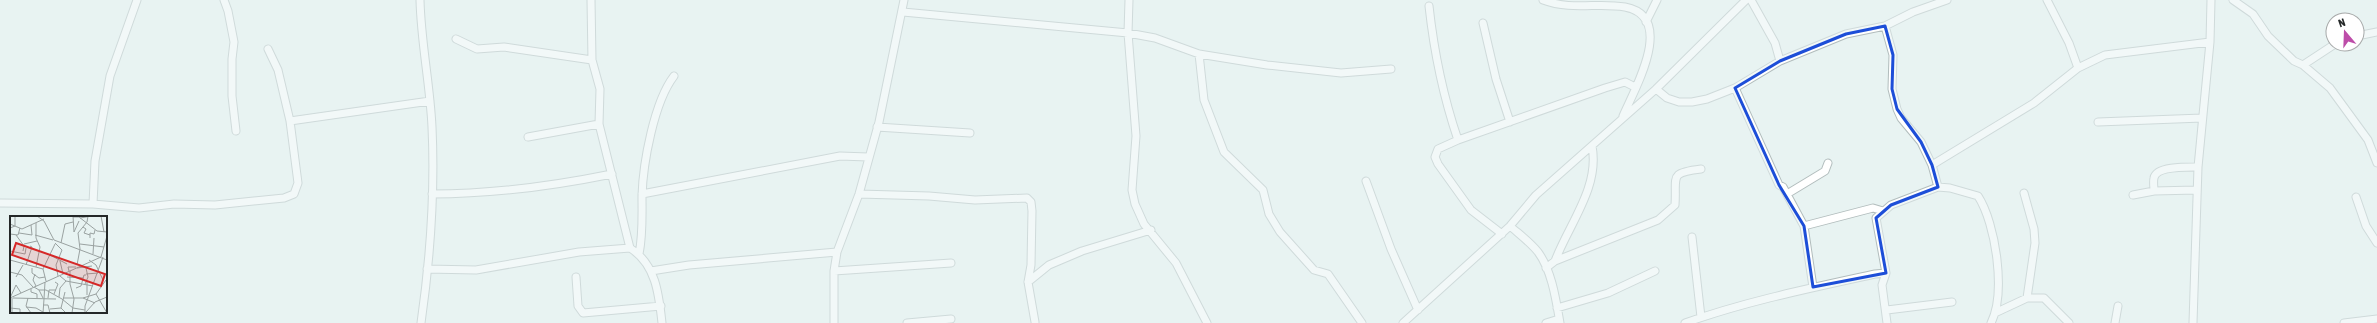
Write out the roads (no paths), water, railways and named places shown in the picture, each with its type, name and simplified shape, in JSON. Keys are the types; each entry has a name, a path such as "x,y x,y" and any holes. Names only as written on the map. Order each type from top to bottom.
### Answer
{"street":[{"path":"93,204 94,161 110,76 137,0"},
{"path":"224,0 228,11 234,42 232,59 232,96 236,131"},
{"path":"420,0 424,62 430,101 432,194 427,269 421,323"},
{"path":"591,0 592,60 600,89 599,124 612,174 619,212 630,248"},
{"path":"834,323 834,271 838,252 859,194 877,127 903,12 904,0"},
{"path":"1129,0 1128,33 1136,136 1132,190 1139,214 1144,224 1176,263 1207,323"},
{"path":"1543,0 1575,7 1626,7 1641,15 1646,22 1650,33 1651,43 1647,61 1621,120"},
{"path":"1646,22 1656,0"},
{"path":"1402,323 1502,234 1536,195 1656,88 1746,0"},
{"path":"1751,0 1775,43 1780,61"},
{"path":"1656,88 1667,98 1692,102 1707,100 1735,88 1780,61 1846,34 1885,26 1913,12 1947,0"},
{"path":"2047,0 2069,43 2078,68"},
{"path":"2193,323 2196,190 2210,42 2211,0"},
{"path":"2233,0 2253,14 2276,43 2294,61 2303,65 2322,80 2342,101 2368,140 2377,163"},
{"path":"1429,6 1433,42 1447,108 1458,140"},
{"path":"903,12 1128,33 1155,38 1199,54 1267,65 1341,73 1391,69"},
{"path":"1483,23 1496,79 1510,122"},
{"path":"1885,26 1893,55 1892,89 1897,109 1901,118 1921,142 1932,164 1938,187"},
{"path":"2365,34 2377,32"},
{"path":"456,39 477,49 511,48 592,60"},
{"path":"1932,164 2034,103 2078,68 2105,55 2210,42"},
{"path":"0,203 93,204 139,208 174,204 215,205 284,198 294,194 298,183 290,121 278,70 268,49"},
{"path":"2303,65 2325,51"},
{"path":"1199,54 1204,100 1224,152 1263,190 1269,214 1280,232 1314,270 1328,274 1362,323"},
{"path":"639,254 643,238 642,194 650,139 660,101 666,86 674,76"},
{"path":"1502,234 1471,210 1435,157 1438,149 1458,140 1618,84 1625,82 1635,87"},
{"path":"1735,88 1779,185 1787,194 1804,226 1813,287"},
{"path":"290,121 430,101"},
{"path":"2098,122 2202,118"},
{"path":"528,137 599,124"},
{"path":"877,127 970,133"},
{"path":"1555,261 1587,191 1594,158 1592,146"},
{"path":"642,194 840,156 868,157"},
{"path":"1787,194 1825,171 1828,163"},
{"path":"2154,191 2154,177 2156,173 2162,169 2198,167"},
{"path":"1546,268 1555,261 1658,220 1675,205 1675,182 1678,174 1701,169"},
{"path":"432,194 474,194 504,191 612,174"},
{"path":"1366,181 1391,248 1418,310"},
{"path":"1887,323 1887,310 1882,285 1886,273 1876,218 1891,205 1938,187 1968,192 1978,196 1991,223 1998,286 1997,312 1991,323"},
{"path":"2133,195 2154,191 2196,190"},
{"path":"2024,193 2034,229 2035,242 2027,298"},
{"path":"859,194 929,196 975,200 1027,198 1031,202 1032,211 1031,265 1028,282 1034,322"},
{"path":"2356,197 2366,226 2377,243"},
{"path":"1804,226 1873,208 1883,211"},
{"path":"1510,226 1538,253 1546,268 1560,321 1546,323"},
{"path":"1028,282 1049,265 1056,262 1082,251 1150,230"},
{"path":"1692,237 1701,317"},
{"path":"427,269 476,270 579,252 630,248 639,254 651,271 662,306 662,323"},
{"path":"651,271 704,263 838,252"},
{"path":"834,271 951,263"},
{"path":"1557,308 1608,293 1655,271"},
{"path":"1685,323 1701,317 1813,287 1886,273"},
{"path":"576,277 578,306 583,313 662,306"},
{"path":"1997,312 2027,298 2044,298 2069,323"},
{"path":"1887,310 1952,302"},
{"path":"2115,323 2118,306"},
{"path":"907,323 951,319"},
{"path":"2344,323 2377,319"}]}
